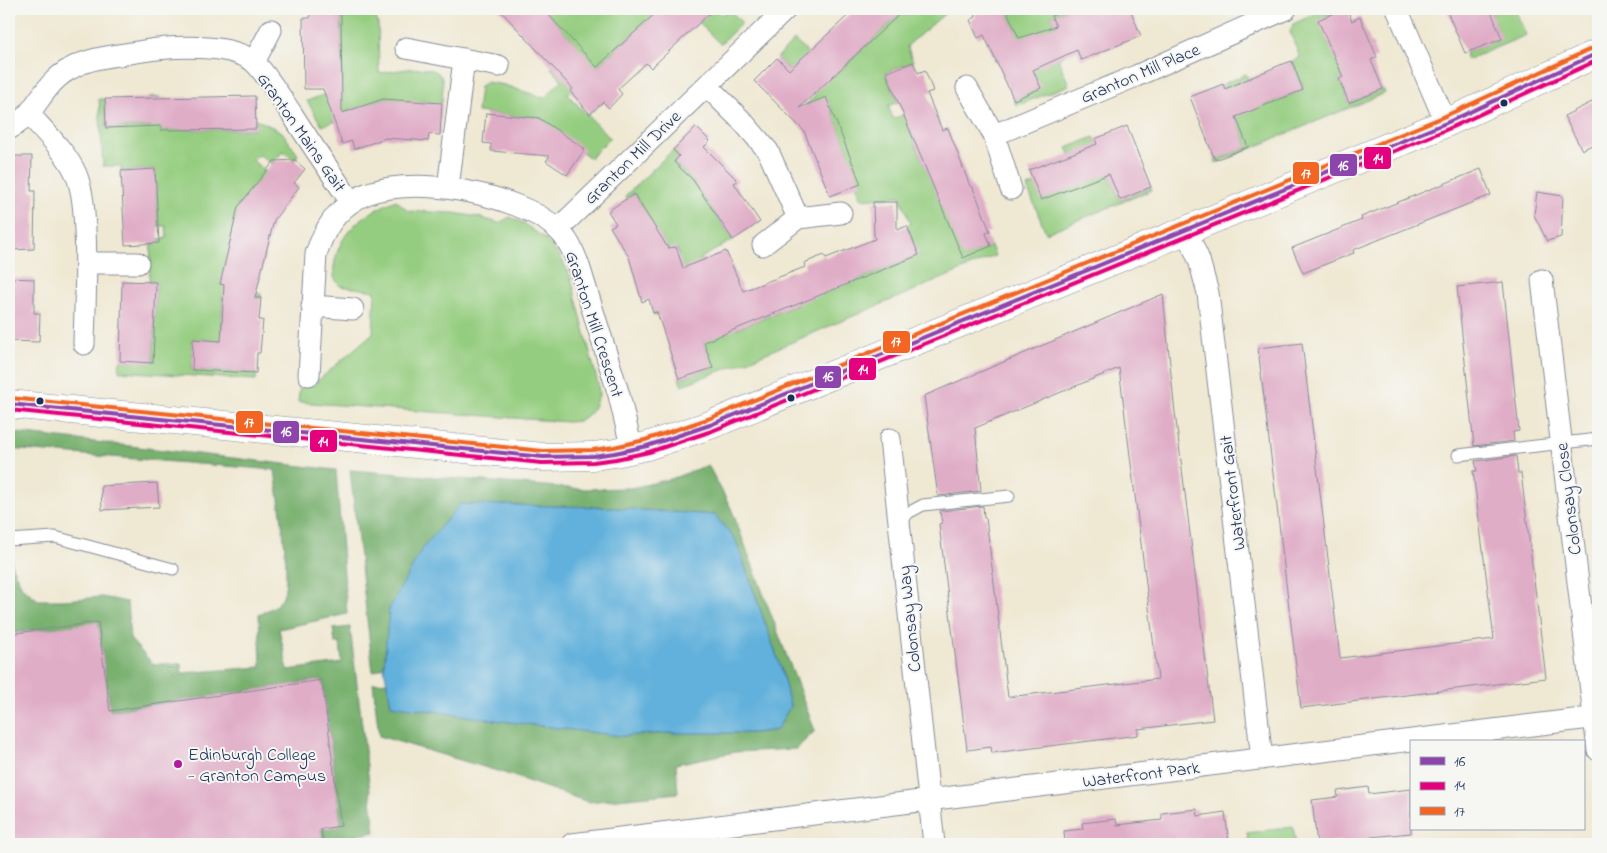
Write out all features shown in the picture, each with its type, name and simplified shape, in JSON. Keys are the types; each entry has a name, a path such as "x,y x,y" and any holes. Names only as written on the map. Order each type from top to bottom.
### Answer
{"street":[{"name":"Granton Mill Drive","path":"558,229 786,9"},
{"name":"Granton Mill Place","path":"994,135 1136,76 1286,9"},
{"path":"1397,9 1446,123"},
{"name":"Granton Mains Gait","path":"254,62 271,30"},
{"name":"Granton Mains Gait","path":"9,129 29,114 56,78 80,64 150,50 193,48 224,50 254,62 280,96 351,202"},
{"path":"406,48 499,66"},
{"path":"9,404 337,436 518,456 593,456 632,450 710,425 1186,230 1446,123 1598,53"},
{"path":"448,188 464,59"},
{"path":"707,86 743,122 768,151 798,218"},
{"path":"967,88 994,135 1011,189"},
{"path":"29,114 61,151 76,172 80,185 84,212 86,263 84,344"},
{"name":"Granton Mill Crescent","path":"308,375 316,254 322,236 336,216 351,202 369,193 402,186 418,185 474,192 524,209 548,221 558,229 570,245 579,266 619,396 632,450"},
{"path":"763,245 798,218 841,213"},
{"name":"Waterfront Gait","path":"1186,230 1208,293 1262,759"},
{"path":"86,263 138,263"},
{"name":"Colonsay Close","path":"1542,280 1596,718 1598,750"},
{"path":"312,306 353,309"},
{"name":"Colonsay Way","path":"890,439 934,844"},
{"name":"Waterfront Park","path":"1417,740 1596,718"},
{"name":"Waterfront Park","path":"572,844 1410,741"}],"lane":[{"path":"1458,455 1598,439"},
{"path":"899,526 908,513 922,505 1009,496"},
{"path":"9,540 54,537 173,569"}],"green space":[{"path":"341,9 374,9 378,25 379,73 414,68 432,70 438,73 442,79 442,103 388,100 387,98 333,116 335,121 322,126 307,101 331,92 342,76"},
{"path":"543,9 660,9 567,94 610,138 590,158 536,115 534,118 477,112 480,87 486,82 504,85 544,98 562,80 551,68 575,44"},
{"path":"686,9 717,9 722,15 729,9 742,23 720,44"},
{"path":"905,9 950,9 907,46 913,62 886,73 898,102 888,106 893,119 930,104 938,119 910,131 964,257 991,246 995,256 745,362 682,385 679,379 712,368 697,319 654,316 653,313 693,301 669,258 679,255 677,248 637,259 636,255 662,239 634,194 627,199 625,196 673,150 679,156 674,162 696,184 727,173 700,192 733,240 701,258 723,299 736,329 797,305 785,275 795,271 807,300 836,254 843,252 855,281 918,255 907,226 911,224 900,196 862,199 856,185 860,183 831,110 801,122 792,118 815,96 777,58 794,40 809,52 833,77"},
{"path":"1006,9 1096,9 1108,37 1071,20 1066,10 1051,16 1056,26 1052,28 1064,56 1058,59 1069,85 1016,106 1014,100 1040,88 1024,50 996,62 989,44 1016,32"},
{"path":"1326,9 1334,9 1335,12 1319,20 1364,48 1373,46 1337,60 1344,77 1339,79 1349,103 1383,89 1385,93 1216,163 1215,160 1248,147 1223,84 1246,74 1248,79 1253,77 1264,106 1303,90 1292,61 1300,58 1290,32 1293,24"},
{"path":"1490,9 1515,9 1526,35 1467,60 1465,53 1501,39"},
{"path":"149,97 160,97 161,130 255,129 256,119 282,132 298,155 294,160 283,151 272,164 258,154 253,161 266,171 220,284 257,292 257,294 261,294 261,298 223,296 221,341 193,339 192,370 256,373 256,380 119,371 120,361 153,362 156,282 149,282 151,244 159,243 159,239 167,238 166,226 158,226 155,169 121,171 121,166 103,166 99,99 105,99 106,128 150,127"},
{"path":"1094,137 1120,200 1151,187 1152,190 1046,233 1027,187 1035,184 1070,154 1067,148"},
{"path":"396,200 408,211 454,213 499,223 510,217 523,223 544,238 560,256 571,278 598,384 599,395 588,415 578,421 568,422 298,402 300,384 313,385 373,333 375,291 340,286 334,277 334,265 338,249 350,230 375,210"},
{"path":"9,432 336,470 347,614 279,629 288,670 342,663 340,643 335,643 333,629 350,627 375,832 324,842 321,829 341,826 322,680 110,711 98,623 12,633 9,630 9,552 11,552 12,567 22,587 38,600 102,597 127,602 130,639 153,664 181,664 182,673 261,667 259,614 273,607 283,596 286,572 275,470 9,449"},
{"path":"708,465 731,508 815,731 796,749 735,752 676,764 678,793 588,802 504,773 379,736 373,683 387,682 391,705 621,736 669,733 753,733 777,730 790,706 781,668 736,541 715,515 599,507 460,504 389,609 384,667 373,672 350,470 581,489 631,488 671,479"},
{"path":"1293,827 1296,844 1249,844 1247,833"}],"water":[{"path":"460,504 599,507 715,515 736,541 781,668 790,706 777,730 753,733 669,733 621,736 391,705 384,667 389,609 422,549"}],"building":[{"path":"310,9 341,9 342,113 383,99 442,103 440,135 429,134 428,141 386,138 354,149 352,141 342,144 323,89 304,89 303,18 310,18"},
{"path":"499,9 543,9 597,67 660,9 714,9 651,68 646,63 618,89 622,94 609,108 603,102 590,114 570,91 573,89"},
{"path":"855,9 905,9 799,108 826,97 861,184 830,196 804,131 754,81 777,58 789,70"},
{"path":"973,9 1006,9 1019,38 1056,26 1051,16 1068,9 1130,9 1141,36 1081,60 1077,50 1033,70 1041,88 1014,100 984,35 978,38 970,20 976,17"},
{"path":"1347,9 1352,21 1360,17 1377,57 1371,60 1383,89 1349,103 1339,79 1343,77 1318,20"},
{"path":"1446,9 1490,9 1502,39 1465,53"},
{"path":"1292,61 1303,90 1236,117 1248,147 1215,160 1190,97 1223,84 1225,89"},
{"path":"913,62 918,73 925,70 933,91 927,93 942,130 948,128 970,186 972,186 990,231 986,233 991,246 963,258 886,73"},
{"path":"255,96 256,129 161,130 161,126 106,128 105,99"},
{"path":"1598,99 1598,142 1582,150 1564,116"},
{"path":"486,113 539,118 585,149 567,175 546,161 550,156 491,151 491,144 483,143"},
{"path":"1127,126 1151,187 1120,200 1109,174 1041,200 1029,170 1097,144 1095,139"},
{"path":"696,127 710,141 704,147 738,181 734,183 760,222 733,240 693,180 674,162 679,156 673,150"},
{"path":"9,156 32,156 31,191 35,191 34,249 9,250"},
{"path":"295,160 305,169 294,183 299,187 274,220 255,298 261,298 259,320 263,320 260,353 257,353 256,373 192,370 193,339 221,341 224,285 220,284 238,207 274,161"},
{"path":"155,169 159,243 125,245 121,171"},
{"path":"1481,169 1491,195 1353,250 1354,253 1303,273 1292,248 1362,220 1361,217"},
{"path":"1537,192 1563,196 1561,237 1547,241 1534,215"},
{"path":"634,194 668,248 676,247 683,268 726,251 743,291 805,267 804,263 824,255 826,258 875,239 873,202 897,202 897,230 907,226 919,255 704,342 713,368 679,379 657,312 653,313 649,299 642,302 629,257 610,227 616,224 608,211"},
{"path":"9,278 34,279 34,313 40,313 39,342 9,341"},
{"path":"122,281 156,282 153,363 120,361"},
{"path":"1503,282 1519,431 1513,432 1514,441 1474,446 1457,287"},
{"path":"1163,294 1174,404 1213,720 1138,729 1138,735 992,753 991,747 967,750 939,524 942,523 940,511 983,506 1008,697 1158,679 1119,368 975,428 981,491 938,496 924,396"},
{"path":"1302,343 1340,658 1494,639 1473,471 1477,471 1475,461 1516,456 1518,473 1521,473 1546,678 1301,708 1258,348"},
{"path":"157,483 159,507 102,510 101,486"},
{"name":"Edinburgh College - Granton Campus","path":"98,622 110,711 322,680 341,826 321,829 323,844 9,844 9,634"},
{"path":"1368,787 1369,794 1410,789 1411,833 1371,837 1371,844 1341,844 1341,841 1317,844 1312,800 1338,797 1337,791"},
{"path":"1197,809 1198,816 1225,812 1229,844 1065,844 1064,831 1083,829 1082,823 1116,819 1117,825 1162,820 1162,813"}],"transit line":[{"name":"17","path":"10,398 543,451 593,450 614,447 645,440 708,419 1443,117 1595,47"},
{"name":"16","path":"9,404 543,457 593,456 647,446 710,425 1446,123 1598,53"},
{"name":"14","path":"9,410 542,463 593,462 649,452 712,431 1448,129 1598,60"}],"place":[{"name":"Edinburgh College - Granton Campus","path":"178,764"}]}
